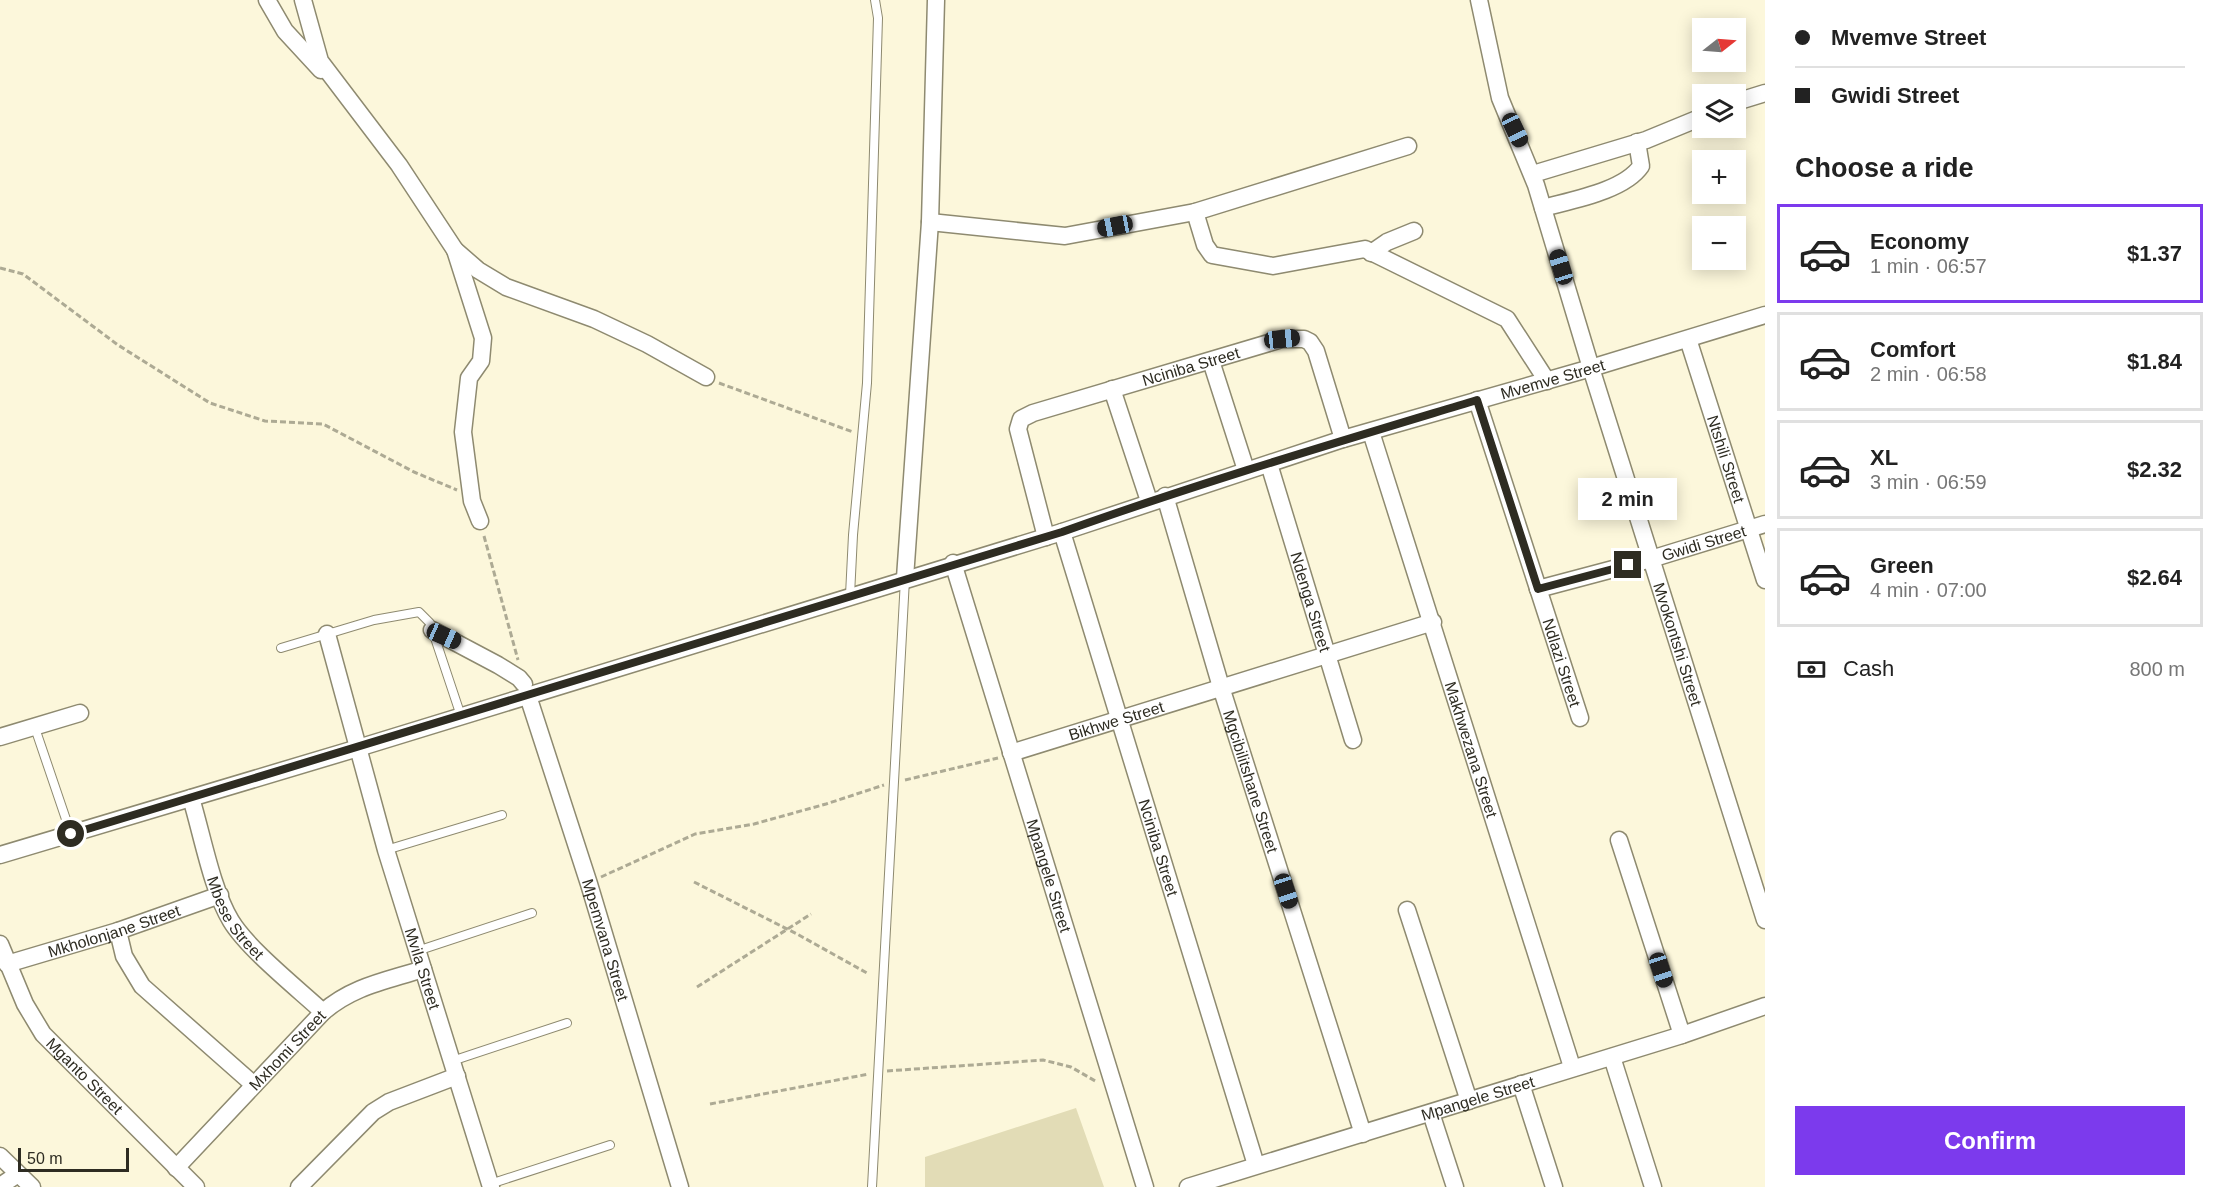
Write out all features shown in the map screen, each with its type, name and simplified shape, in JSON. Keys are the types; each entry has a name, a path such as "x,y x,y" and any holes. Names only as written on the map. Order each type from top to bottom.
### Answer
{"street":[{"path":"267,0 285,32 334,82"},
{"path":"303,0 320,61 399,165 455,250 478,270 506,287 594,319 647,344 706,377"},
{"path":"905,578 930,222 936,0"},
{"name":"Mvokontshi Street","path":"1479,0 1500,98 1533,174 1591,368 1765,920"},
{"path":"1746,99 1765,93"},
{"path":"1533,174 1637,142 1692,121"},
{"path":"1543,208 1606,189 1636,174 1641,165 1637,142"},
{"path":"930,222 1065,236 1195,212 1408,146"},
{"path":"1195,212 1205,245 1212,255 1274,266 1365,249 1507,319 1546,381"},
{"path":"1371,253 1387,242 1414,231"},
{"path":"455,250 483,338 481,361 469,378 463,432 472,501 480,521"},
{"name":"Mvemve Street","path":"0,855 461,716 526,690 1054,534 1157,498 1343,439 1765,315"},
{"name":"Nciniba Street","path":"1256,1165 1118,718 1018,429 1021,418 1033,413 1282,339 1295,338 1310,342 1321,365 1343,439"},
{"name":"Ntshili Street","path":"1688,339 1765,580"},
{"path":"1211,361 1246,470"},
{"name":"Mgcibilitshane Street","path":"1112,389 1157,498 1221,687 1363,1134"},
{"name":"Ndlazi Street","path":"1477,400 1580,718"},
{"name":"Makhwezana Street","path":"1371,432 1572,1067"},
{"name":"Ndenga Street","path":"1269,464 1353,740"},
{"name":"Gwidi Street","path":"1538,589 1651,559 1765,524"},
{"name":"Mpangele Street","path":"953,563 1145,1187"},
{"name":"Bikhwe Street","path":"1011,753 1433,622"},
{"path":"432,630 519,678 526,690"},
{"name":"Mvila Street","path":"327,634 387,850 488,1186"},
{"name":"Mpemvana Street","path":"526,690 589,884 680,1187"},
{"path":"0,737 80,713"},
{"name":"Mbese Street","path":"191,798 220,895 230,920 242,936 323,1012"},
{"path":"1619,840 1682,1035"},
{"name":"Mkholonjane Street","path":"7,964 118,931 220,895"},
{"path":"1407,910 1469,1101"},
{"path":"118,931 124,956 131,972 142,986 254,1085"},
{"name":"Mganto Street","path":"0,944 33,1019 44,1034 196,1187"},
{"name":"Mxhomi Street","path":"176,1168 323,1012 340,997 358,988 423,969"},
{"name":"Mpangele Street","path":"1188,1187 1431,1113 1572,1067 1612,1057 1765,1006"},
{"path":"1612,1057 1653,1187"},
{"path":"300,1187 373,1112 454,1069"},
{"path":"1521,1083 1554,1187"},
{"path":"1431,1113 1455,1187"},
{"path":"0,1156 32,1187"},
{"path":"0,1186 18,1174"}],"lane":[{"path":"850,595 853,535 864,436 876,127 878,18 875,0"},
{"path":"872,1187 905,578"},
{"path":"281,648 374,620 419,612 430,623 461,716"},
{"path":"35,728 71,834"},
{"path":"387,850 502,815"},
{"path":"417,951 532,913"},
{"path":"454,1069 567,1023"},
{"path":"488,1186 610,1145"}],"path":[{"path":"0,268 23,273 118,345 210,403 265,421 323,424 414,472 461,492"},
{"path":"706,377 864,436"},
{"path":"480,521 526,690"},
{"path":"589,884 695,834 753,824 826,804 894,781 983,763 1011,753"},
{"path":"694,882 787,928 867,973"},
{"path":"697,987 811,914"},
{"path":"710,1104 879,1072 1043,1060 1058,1062 1079,1070 1119,1101"}],"shaded area":[{"path":"1076,1108 1104,1187 925,1187 925,1157"}],"route":[{"path":"71,834 528,696 953,563 1062,532 1149,501 1343,439 1477,400 1538,589 1628,565"}]}
